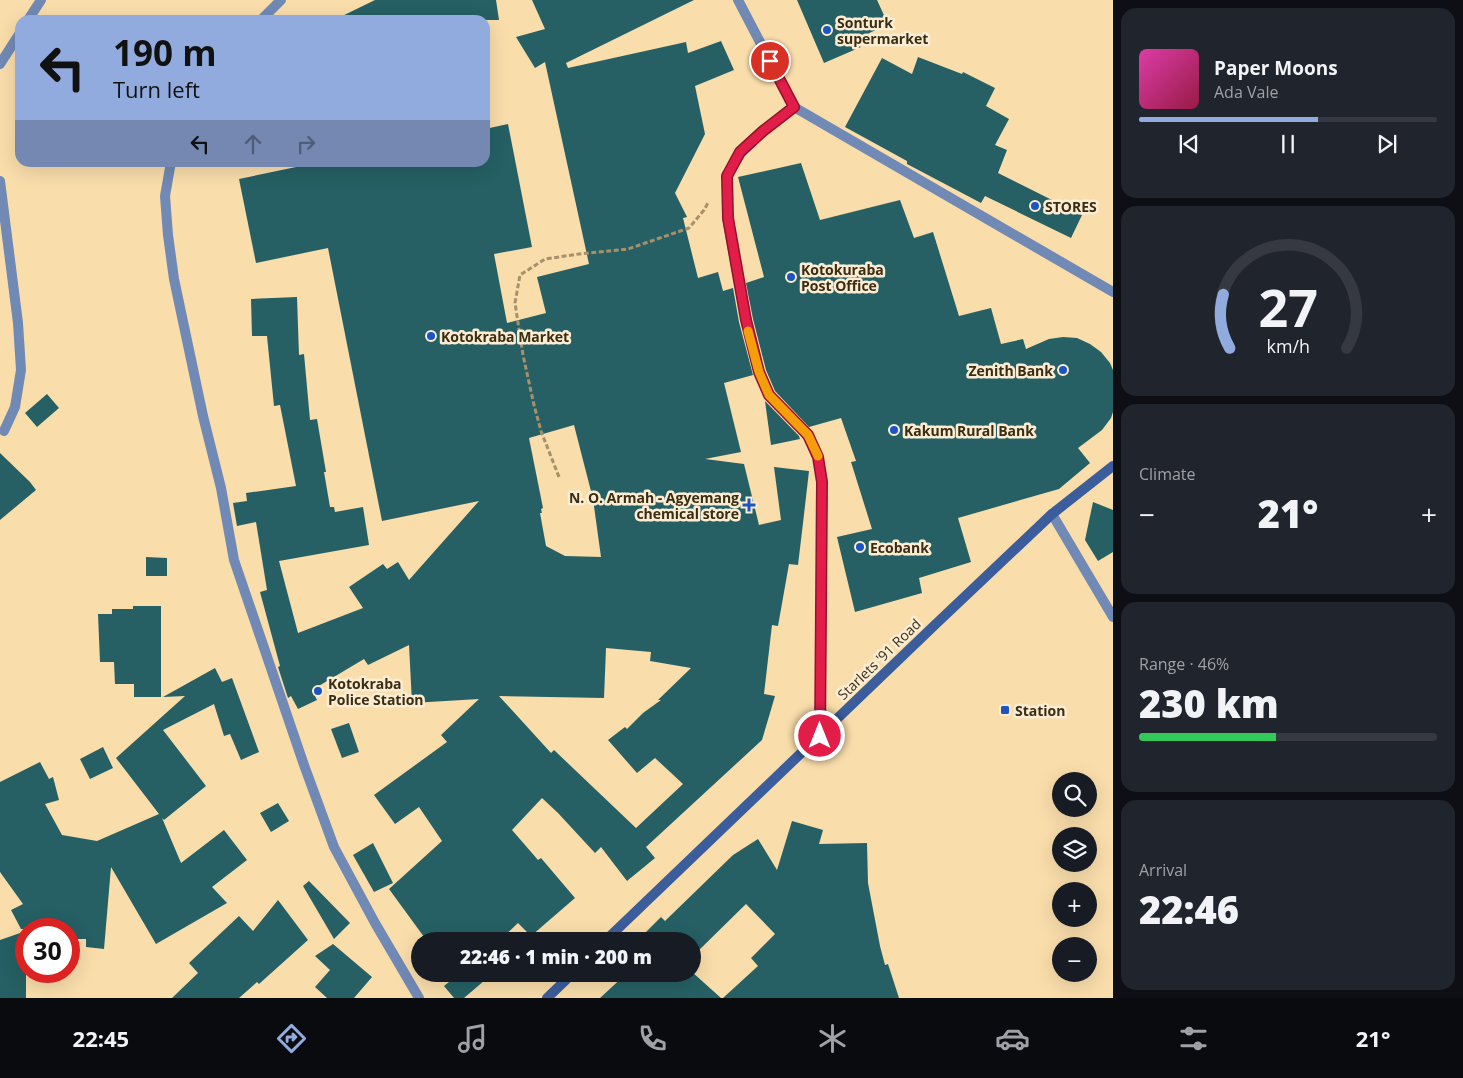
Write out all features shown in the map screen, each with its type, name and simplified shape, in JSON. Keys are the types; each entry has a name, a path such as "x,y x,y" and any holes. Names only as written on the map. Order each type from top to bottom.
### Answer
{"street":[{"path":"31,15 41,0"},
{"path":"266,15 281,0"},
{"path":"738,0 794,107 1113,292"},
{"path":"0,64 15,41"},
{"path":"794,107 740,152 727,176 728,218 746,320 759,372 769,395 808,435 818,457 822,482 820,736"},
{"path":"170,167 166,196 168,235 174,279 203,416 221,488 234,560 334,847 375,923 419,998"},
{"path":"0,181 18,323 21,370 15,407 4,431"},
{"name":"Starlets '91 Road","path":"614,932 1052,514 1113,466"},
{"path":"1052,514 1113,617"},
{"path":"547,998 564,982"}],"path":[{"path":"559,477 536,414 523,355 515,303 520,275 545,259 628,250 689,228 727,176"}],"building":[{"path":"375,0 496,0 499,20 490,20 490,15 344,15"},
{"path":"532,0 694,0 566,63 568,68 686,42 688,53 721,41 734,70 695,86 705,134 675,193 687,217 683,218 698,278 718,272 723,291 733,288 739,322 753,375 724,383 741,452 705,459 744,464 759,525 781,520 774,467 809,471 798,565 789,564 778,626 772,625 764,694 775,696 762,740 646,847 655,858 627,881 601,847 595,853 542,798 512,830 538,860 541,858 575,898 536,932 527,932 518,923 508,932 420,932 389,889 442,841 419,807 395,824 374,795 447,742 441,735 479,699 412,703 409,645 368,665 364,659 312,690 317,700 298,709 291,696 288,698 278,667 280,666 260,592 267,590 256,522 237,526 233,503 247,501 246,493 296,486 280,405 274,406 267,336 252,336 251,299 297,297 299,355 304,354 310,420 317,419 330,507 334,507 335,512 363,507 369,545 279,561 298,633 363,608 349,587 383,564 387,569 398,562 409,580 479,501 382,521 328,248 256,263 239,179 296,167 490,167 490,128 508,124 532,247 494,254 507,323 546,313 537,277 589,264 545,62 535,68 516,37 545,29","holes":["574,425 593,499 601,557 565,556 546,546 540,513 542,513 541,509 543,508 529,438","606,648 651,652 650,661 691,668 658,700 661,700 643,713 627,729 625,727 608,740 637,773 655,758 683,784 636,828 554,750 551,753 499,696 604,698"]},
{"path":"797,0 877,0 888,24 851,42 861,47 824,63"},
{"path":"918,57 962,74 963,72 995,88 986,106 1009,119 995,145 1007,150 998,173 1082,215 1071,238 985,196 981,203 907,164 907,161 845,127 882,58 912,74"},
{"path":"801,163 820,220 900,200 914,238 933,232 959,316 991,308 1001,344 1023,339 1026,349 1049,339 1077,338 1101,352 1113,370 1113,412 1111,418 1102,430 1078,448 1090,463 1059,489 958,518 971,562 919,578 922,593 855,612 837,537 872,529 851,462 856,461 841,418 809,427 775,391 766,370 746,283 764,277 738,177"},
{"path":"47,394 59,408 37,427 25,413"},
{"path":"765,401 799,436 800,439 771,445"},
{"path":"0,453 36,490 0,520"},
{"path":"1093,502 1113,510 1113,552 1098,561 1085,540"},
{"path":"146,557 167,558 167,576 146,576"},
{"path":"133,606 161,606 161,697 134,697 134,684 115,684 114,662 100,662 98,614 112,614 112,609 133,609"},
{"path":"215,668 222,682 232,678 259,752 241,760 230,734 224,736 214,704 163,730 206,786 164,820 162,818 181,863 224,830 247,860 212,887 227,903 156,944 111,867 104,949 86,947 86,939 80,939 80,918 15,918 11,910 23,904 0,872 0,782 40,762 49,779 53,777 59,800 45,804 62,835 97,841 159,814 116,758 185,696 163,697"},
{"path":"349,723 359,752 342,758 331,729"},
{"path":"103,747 113,768 90,779 80,759"},
{"path":"278,803 289,821 271,832 260,813"},
{"path":"792,821 823,830 819,844 867,843 868,883 880,946 885,965 888,964 899,998 723,998 758,966 751,958 775,934 746,904 701,948 701,932 646,932 661,917 665,921 733,855 758,839 777,870"},
{"path":"373,843 393,883 374,892 353,855"},
{"path":"309,881 350,923 334,939 303,886"},
{"path":"278,900 308,940 259,984 257,982 239,998 172,998 198,973 189,963 239,916 253,931"},
{"path":"15,935 15,983 26,983 26,998 0,998 0,940"},
{"path":"333,944 372,977 354,998 327,998 315,987 330,970 315,956"},
{"path":"701,980 721,998 600,998 617,982 701,982"},
{"path":"449,982 483,982 464,998 454,998 444,986"}],"slow traffic":[{"path":"748,331 759,372 769,395 808,435 818,456"}],"place":[{"name":"Sonturk supermarket","path":"827,30"},
{"name":"STORES","path":"1035,206"},
{"name":"Kotokuraba Post Office","path":"791,277"},
{"name":"Kotokraba Market","path":"431,336"},
{"name":"Zenith Bank","path":"1063,370"},
{"name":"Kakum Rural Bank","path":"894,430"},
{"name":"N. O. Armah - Agyemang chemical store","path":"749,505"},
{"name":"Ecobank","path":"860,547"},
{"name":"Kotokraba Police Station","path":"318,691"},
{"name":"Station","path":"1005,710"}],"route":[{"path":"770,61 794,107 740,152 727,176 728,218 746,320 759,372 769,395 808,435 818,457 822,482 820,736"}]}
